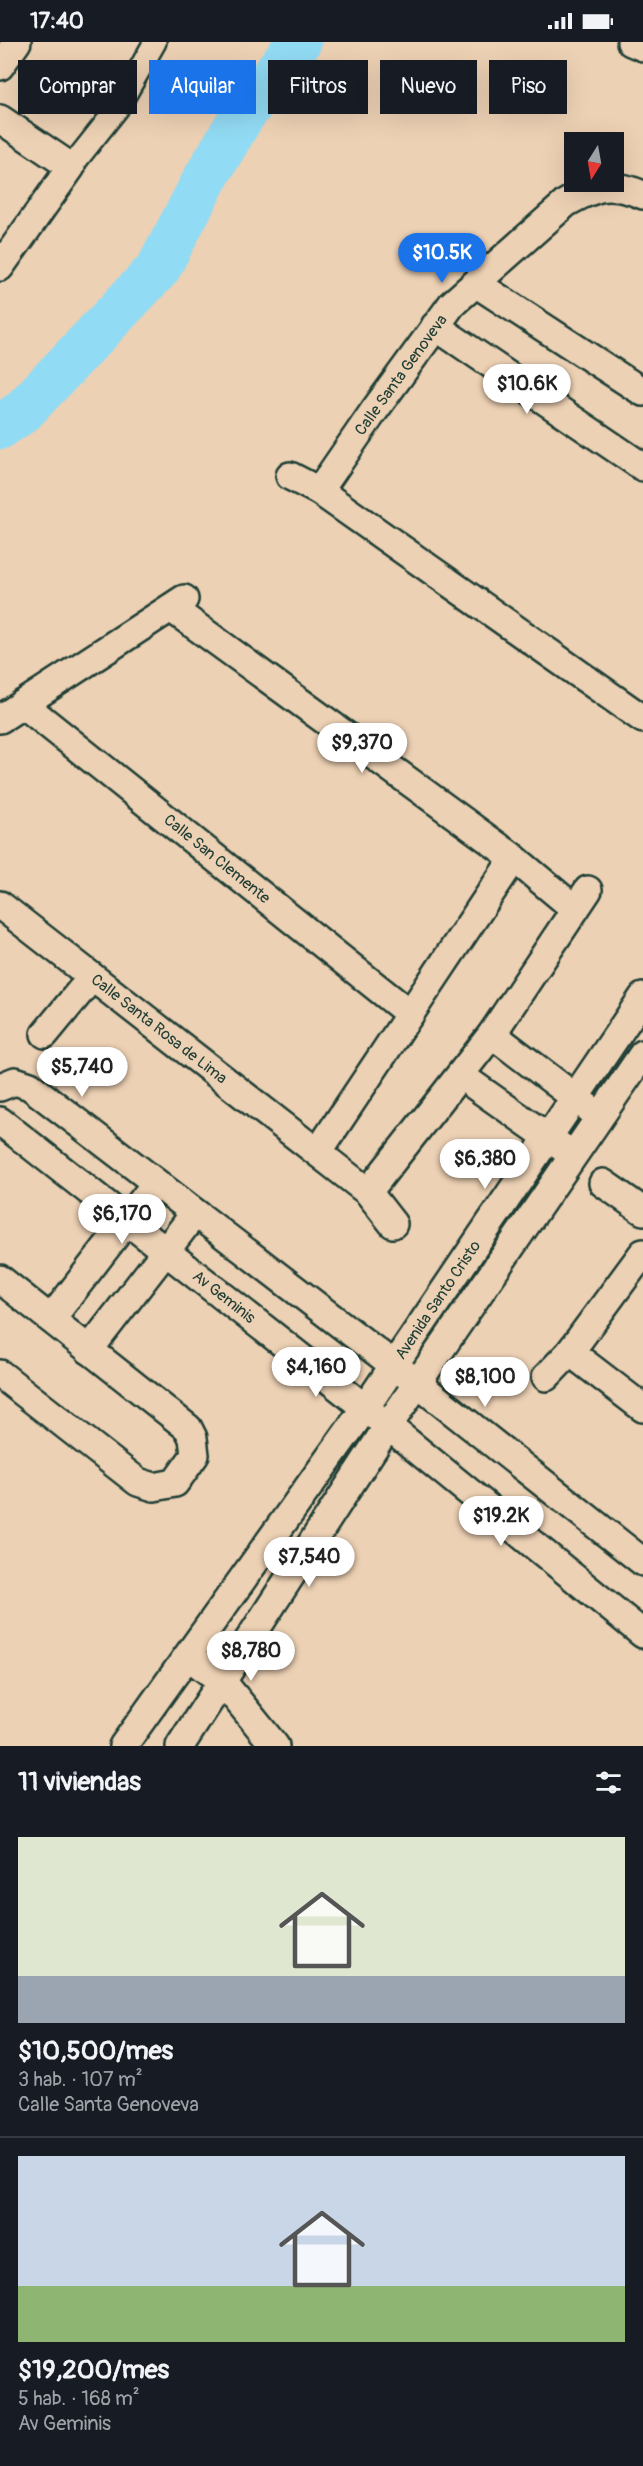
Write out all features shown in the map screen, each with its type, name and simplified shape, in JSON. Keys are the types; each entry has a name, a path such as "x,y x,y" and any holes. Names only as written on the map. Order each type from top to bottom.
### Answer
{"street":[{"path":"0,267 71,167 117,109 155,42"},
{"path":"631,42 643,47"},
{"path":"0,119 71,167"},
{"name":"Calle Santa Genoveva","path":"320,491 452,304 566,203 586,192 611,186 643,195"},
{"path":"477,284 643,392"},
{"path":"435,326 643,467"},
{"path":"290,476 320,491 643,719"},
{"path":"0,719 178,604 514,858 582,899 492,1034 368,1192"},
{"name":"Calle San Clemente","path":"23,704 410,1014"},
{"path":"318,1152 514,858"},
{"name":"Calle Santa Rosa de Lima","path":"0,905 368,1192 393,1224"},
{"path":"45,1034 92,977"},
{"name":"Avenida Santo Cristo","path":"123,1746 365,1408 643,998"},
{"path":"492,1034 600,1117"},
{"name":"Avenida Santo Cristo","path":"180,1746 388,1426 643,1054"},
{"path":"461,1076 574,1155"},
{"path":"0,1087 15,1081 30,1086 394,1365 643,1562"},
{"name":"Av Geminis","path":"0,1121 388,1426 643,1634"},
{"path":"51,1319 156,1183"},
{"path":"603,1183 643,1211"},
{"path":"89,1350 195,1213"},
{"path":"546,1377 570,1352 643,1253"},
{"path":"0,1279 188,1428 193,1438 195,1455 175,1483 154,1487 138,1482 0,1374"},
{"path":"570,1352 643,1408"},
{"path":"188,1656 222,1681 275,1746"}],"waterway":[{"path":"0,427 22,412 158,269 205,179 242,116 299,42"}]}
